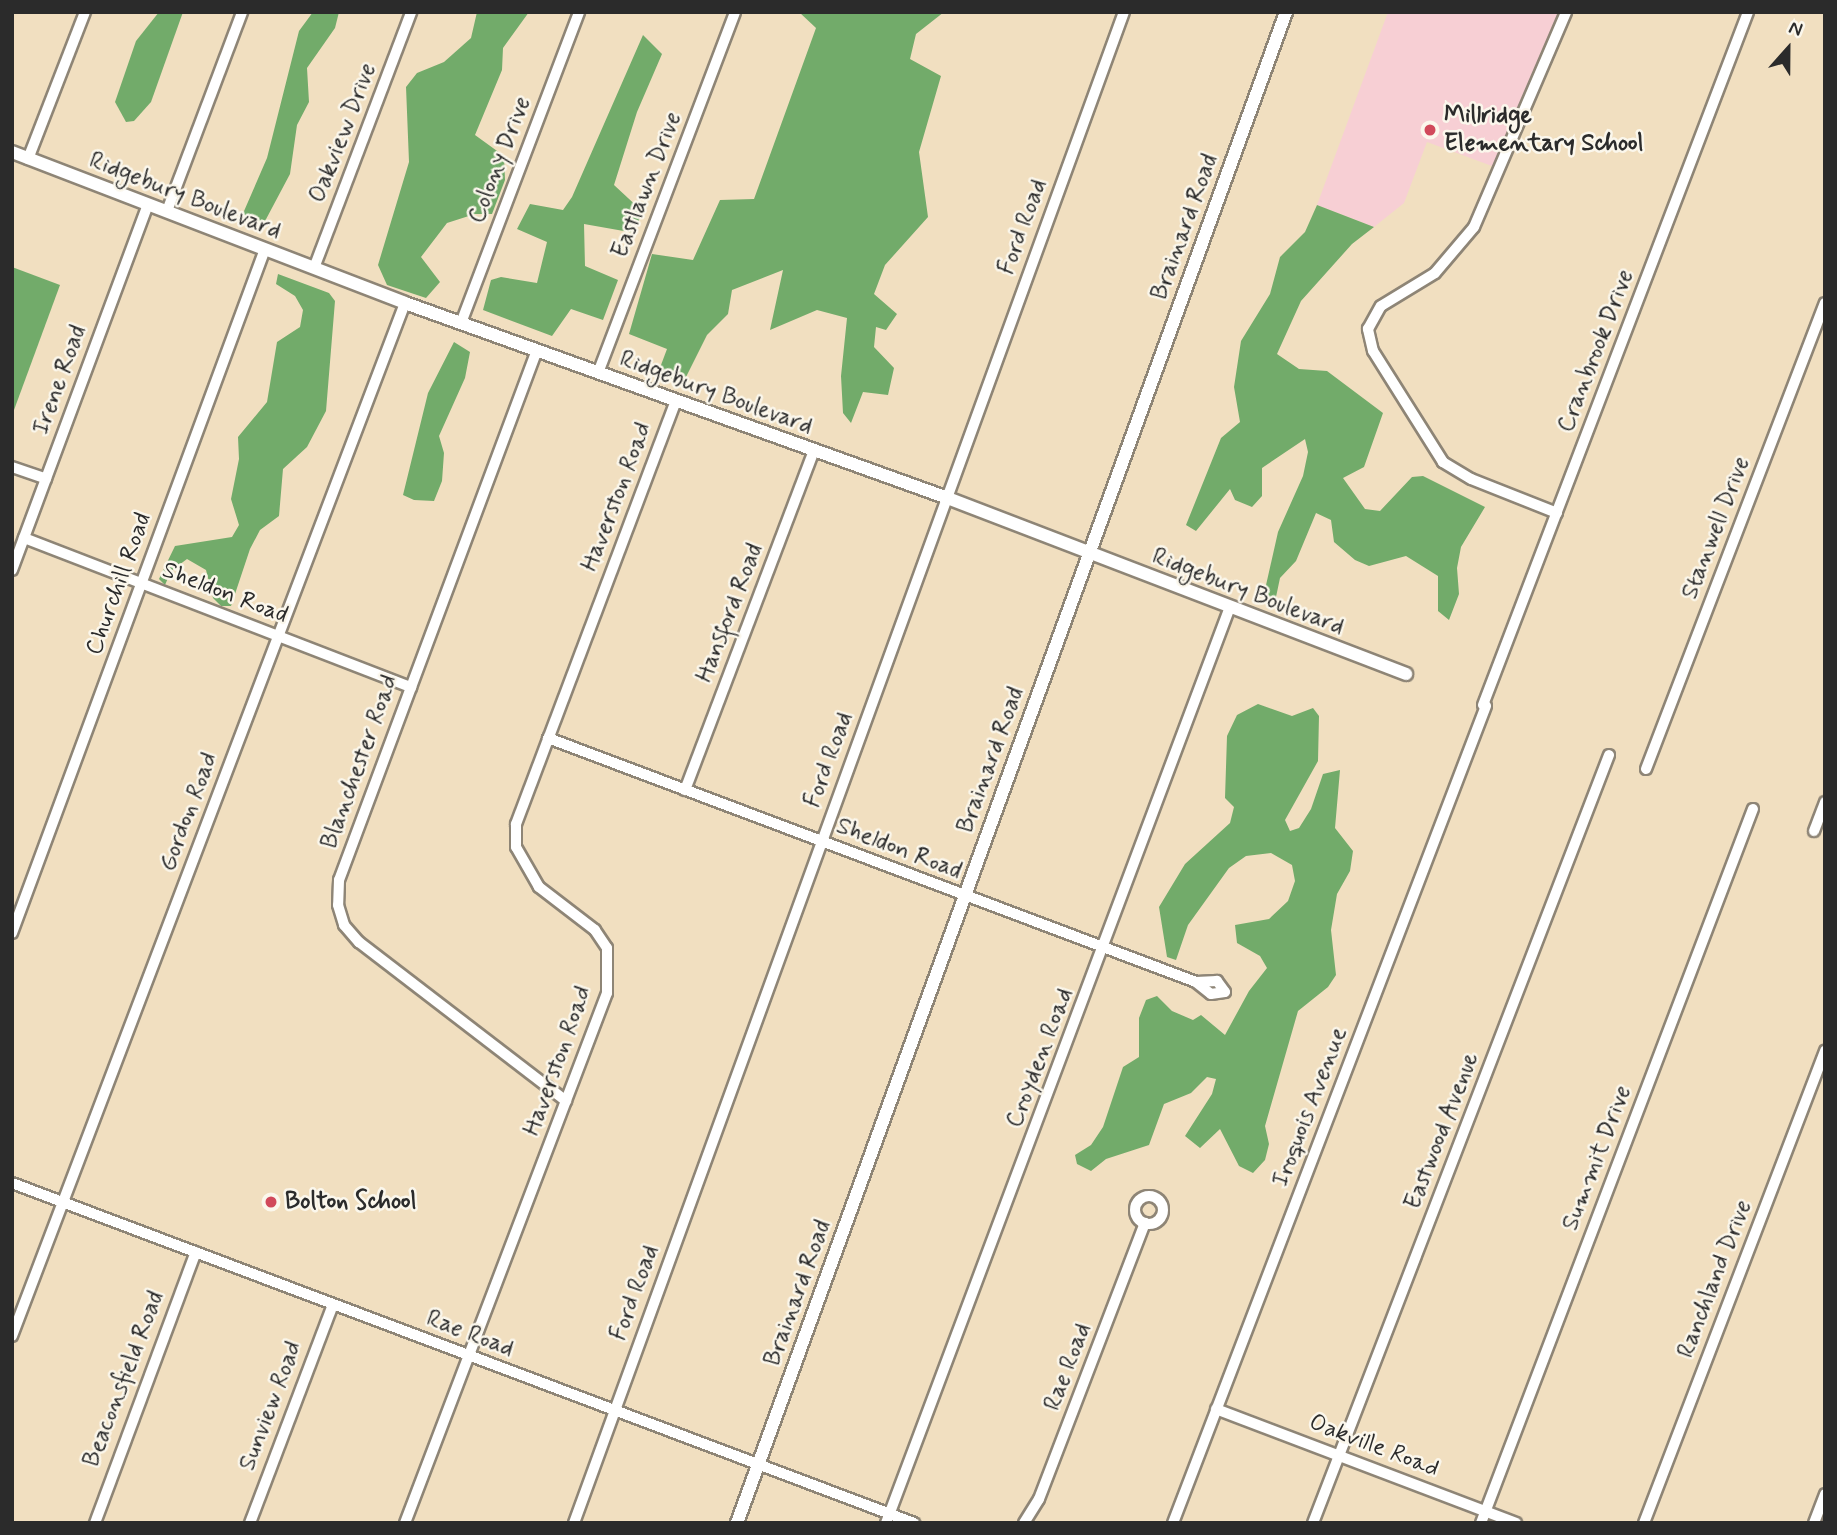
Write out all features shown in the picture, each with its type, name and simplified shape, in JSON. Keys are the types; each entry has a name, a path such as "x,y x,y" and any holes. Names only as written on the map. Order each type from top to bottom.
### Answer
{"street":[{"path":"28,159 85,12"},
{"path":"167,211 242,12"},
{"name":"Oakview Drive","path":"314,268 411,12"},
{"name":"Colony Drive","path":"461,323 579,12"},
{"name":"Eastlawn Drive","path":"598,373 735,12"},
{"name":"Ford Road","path":"574,1523 945,497 1124,12"},
{"name":"Brainard Road","path":"737,1523 1087,552 1286,12"},
{"path":"1557,513 1471,480 1443,462 1373,351 1368,335 1376,311 1449,260 1480,219 1566,12"},
{"name":"Cranbrook Drive","path":"1485,705 1748,12"},
{"name":"Ridgebury Boulevard","path":"12,152 675,403 945,497 1406,674"},
{"name":"Irene Road","path":"12,570 148,204"},
{"name":"Churchill Road","path":"12,933 265,250"},
{"name":"Gordon Road","path":"12,1336 405,303"},
{"name":"Stanwell Drive","path":"1646,769 1825,303"},
{"name":"Blanchester Road","path":"537,350 339,880 344,925 360,943 566,1101"},
{"name":"Haverston Road","path":"405,1523 607,993 610,969 607,948 594,930 539,887 516,847 516,824 675,403"},
{"name":"Hansford Road","path":"685,790 814,451"},
{"path":"12,467 46,479"},
{"name":"Sheldon Road","path":"24,538 411,687"},
{"name":"Croyden Road","path":"888,1518 1230,607"},
{"name":"Iroquois Avenue","path":"1173,1523 1485,705"},
{"name":"Sheldon Road","path":"548,738 964,897 1196,982"},
{"name":"Eastwood Avenue","path":"1313,1523 1609,755"},
{"path":"1814,831 1825,802"},
{"name":"Summit Drive","path":"1481,1523 1753,809"},
{"name":"Ranchland Drive","path":"1644,1523 1825,1051"},
{"name":"Rae Road","path":"12,1183 758,1464 888,1518 914,1523"},
{"name":"Rae Road","path":"1024,1523 1039,1499 1145,1223"},
{"name":"Beaconsfield Road","path":"95,1523 196,1252"},
{"name":"Sunview Road","path":"250,1523 333,1305"},
{"name":"Oakville Road","path":"1216,1409 1516,1523"},
{"path":"1814,1523 1825,1494"}],"shaded area":[{"name":"Millridge Elementary School","path":"1388,12 1566,12 1500,169 1427,142 1404,203 1374,227 1317,205"}],"green space":[{"path":"159,12 183,12 151,102 134,121 126,122 115,102 136,41"},
{"path":"313,12 339,12 335,28 307,68 309,102 297,125 290,174 264,223 254,223 241,218 267,158 299,31"},
{"path":"477,12 529,12 503,48 502,70 475,135 504,156 505,180 492,214 475,214 447,223 421,257 440,282 426,298 387,285 378,265 409,162 406,87 417,73 444,62 471,38"},
{"path":"799,12 944,12 916,34 910,59 941,76 919,152 928,217 885,265 874,294 897,314 886,330 876,327 874,347 894,368 888,395 863,392 851,423 843,413 841,376 847,318 817,310 770,330 783,270 732,290 728,314 707,335 683,383 658,373 667,349 629,334 652,254 693,260 720,200 754,199 816,28"},
{"path":"643,35 662,54 637,112 614,185 642,211 635,233 584,224 585,266 618,280 603,320 571,309 552,336 483,310 491,280 501,277 537,283 547,242 517,229 530,204 563,210 572,197"},
{"path":"1317,205 1374,227 1352,244 1301,301 1277,354 1299,369 1327,371 1383,413 1364,467 1343,478 1365,509 1380,511 1412,477 1423,476 1485,507 1461,547 1457,568 1459,594 1449,620 1438,611 1438,576 1406,556 1369,566 1355,560 1334,542 1331,520 1316,513 1296,561 1280,578 1276,597 1271,602 1264,594 1278,532 1303,476 1308,452 1305,439 1262,468 1262,496 1252,507 1235,500 1230,489 1196,531 1186,525 1221,438 1240,422 1234,387 1241,341 1270,294 1280,257 1305,232"},
{"path":"12,267 60,285 14,410 12,410"},
{"path":"278,274 329,293 335,301 326,411 307,447 283,469 279,516 260,530 250,549 231,606 221,606 213,598 206,570 187,559 171,571 165,585 159,579 175,546 232,537 239,525 231,499 239,459 238,437 267,402 277,342 300,327 303,310 295,296 276,284"},
{"path":"454,342 470,352 465,378 439,436 444,453 442,481 434,501 414,500 403,495 428,393"},
{"path":"1258,704 1292,716 1313,708 1319,716 1318,761 1285,820 1290,831 1299,828 1311,809 1323,774 1340,770 1335,828 1353,851 1350,871 1337,894 1331,930 1336,975 1328,987 1298,1011 1265,1126 1269,1144 1265,1160 1253,1173 1239,1166 1220,1129 1200,1148 1185,1136 1212,1094 1216,1079 1207,1077 1191,1093 1164,1104 1149,1145 1106,1159 1091,1171 1077,1164 1075,1155 1091,1145 1103,1127 1123,1067 1139,1057 1139,1018 1146,1000 1157,996 1172,1011 1193,1020 1201,1015 1225,1035 1249,991 1267,968 1260,956 1237,943 1235,925 1269,919 1288,901 1295,881 1292,865 1271,853 1246,856 1229,868 1188,925 1176,960 1167,957 1159,907 1185,864 1230,823 1234,807 1225,798 1227,736 1237,715"}],"place":[{"name":"Millridge Elementary School","path":"1430,130"},
{"name":"Bolton School","path":"271,1202"}]}
